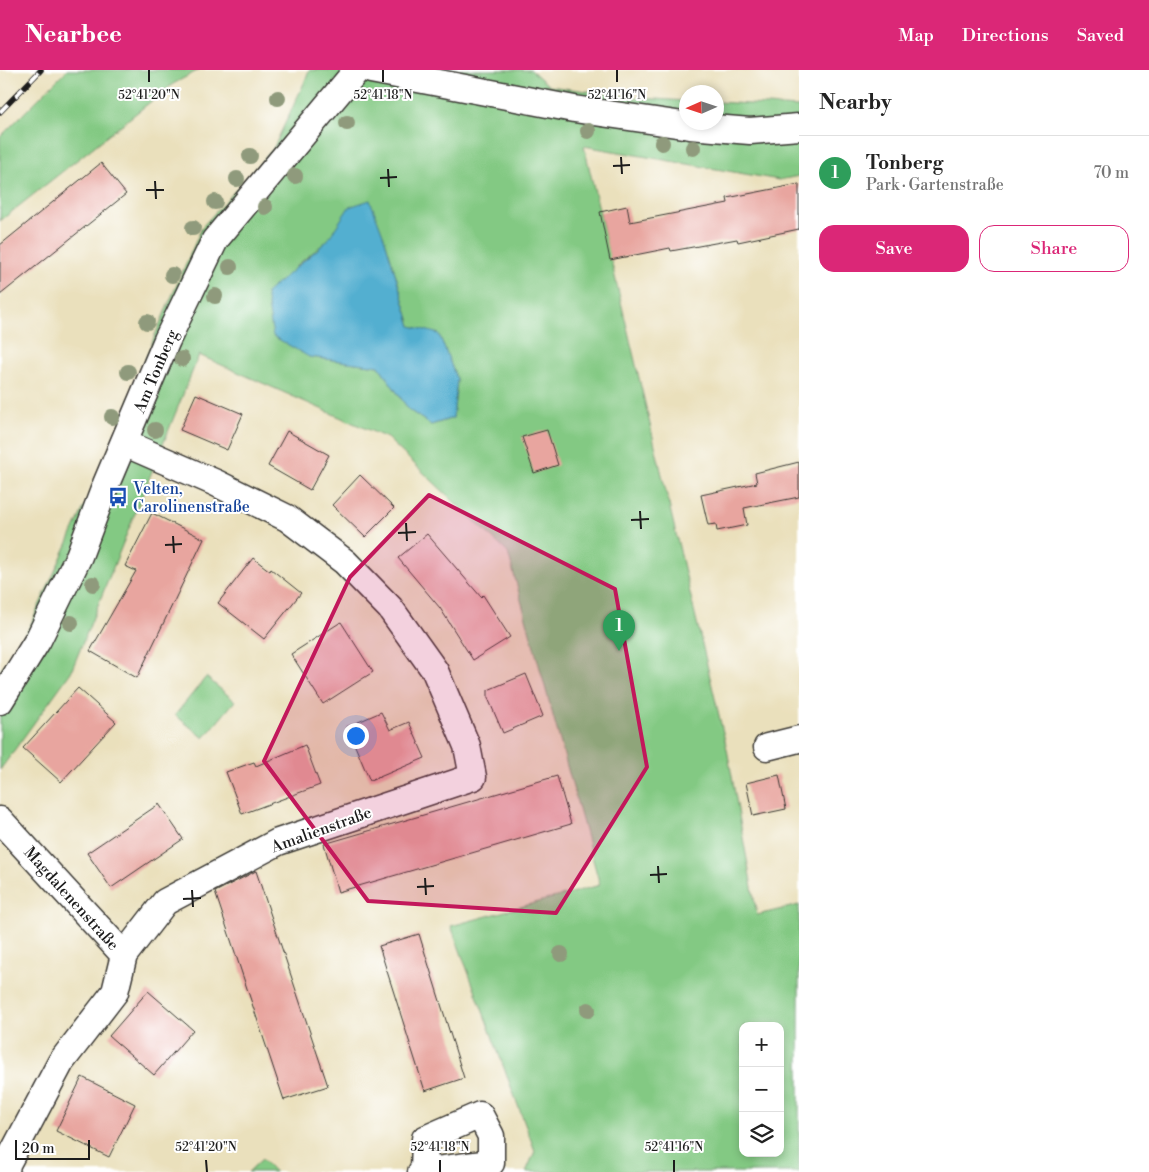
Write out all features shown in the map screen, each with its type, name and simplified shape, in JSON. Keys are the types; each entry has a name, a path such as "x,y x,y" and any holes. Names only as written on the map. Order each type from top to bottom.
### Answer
{"street":[{"name":"Am Tonberg","path":"0,701 38,640 80,556 106,484 167,340 215,240 357,70"},
{"path":"371,70 574,109 690,126 750,131 799,127"},
{"name":"Amalienstraße","path":"4,1166 61,1062 115,992 124,955 164,902 278,842 473,777 468,746 434,671 390,608 346,562 287,518 216,483 124,443"},
{"path":"767,747 799,740"},
{"name":"Magdalenenstraße","path":"0,820 124,955"}],"highlighted area":[{"path":"429,495 615,589 647,767 556,913 368,901 264,761 350,577"}],"green space":[{"path":"67,70 199,70 173,84 0,221 0,137"},
{"path":"309,70 531,70 549,86 639,98 679,101 679,130 724,130 724,102 799,107 799,176 779,180 584,146 727,749 757,915 799,905 799,1172 526,1172 535,1151 451,926 600,885 508,553 387,438 199,355 71,672 0,770 0,672 29,628 111,448 155,335 202,227 273,149","holes":["385,240 411,326 439,335 457,380 453,418 431,425 409,410 379,366 310,357 296,266 327,241"]},
{"path":"206,677 235,701 204,738 175,715"},
{"path":"262,1159 275,1172 248,1172"}],"water":[{"path":"370,200 385,240 411,326 439,334 457,380 453,418 431,425 409,410 379,366 309,357 273,336 266,293 327,241 349,207"}],"building":[{"path":"101,163 126,194 0,295 0,245"},
{"path":"799,184 799,229 738,242 737,239 671,251 670,248 610,260 600,212 627,206 630,222 728,203 727,198"},
{"path":"196,394 243,414 227,450 180,430"},
{"path":"547,430 558,465 534,473 522,437"},
{"path":"287,431 329,455 310,490 268,466"},
{"path":"799,462 799,497 744,508 747,525 717,531 716,524 708,525 701,495 757,483 755,473"},
{"path":"360,475 394,508 365,537 332,505"},
{"path":"152,513 204,539 137,678 90,651 136,571 125,566"},
{"path":"427,534 481,597 483,595 510,637 473,660 440,608 398,558"},
{"path":"253,558 270,571 271,569 301,593 264,639 218,603"},
{"path":"341,622 373,672 323,704 291,654"},
{"path":"526,674 543,716 503,733 488,698 488,690"},
{"path":"78,688 116,722 61,782 23,748"},
{"path":"381,712 390,730 409,722 425,758 370,781 347,727"},
{"path":"305,745 320,785 242,814 226,772 254,762 256,766"},
{"path":"779,775 786,809 753,816 746,783"},
{"path":"557,776 571,824 338,892 324,844"},
{"path":"159,804 183,839 111,888 87,853"},
{"path":"256,871 328,1086 284,1100 215,892"},
{"path":"419,934 464,1078 425,1091 379,946"},
{"path":"148,991 193,1030 154,1075 109,1036"},
{"path":"82,1077 135,1104 109,1157 56,1131"}],"railway":[{"path":"0,112 41,70"}],"place":[{"name":"Velten, Carolinenstraße","path":"118,497"},
{"name":"Tonberg","path":"619,651"}]}
